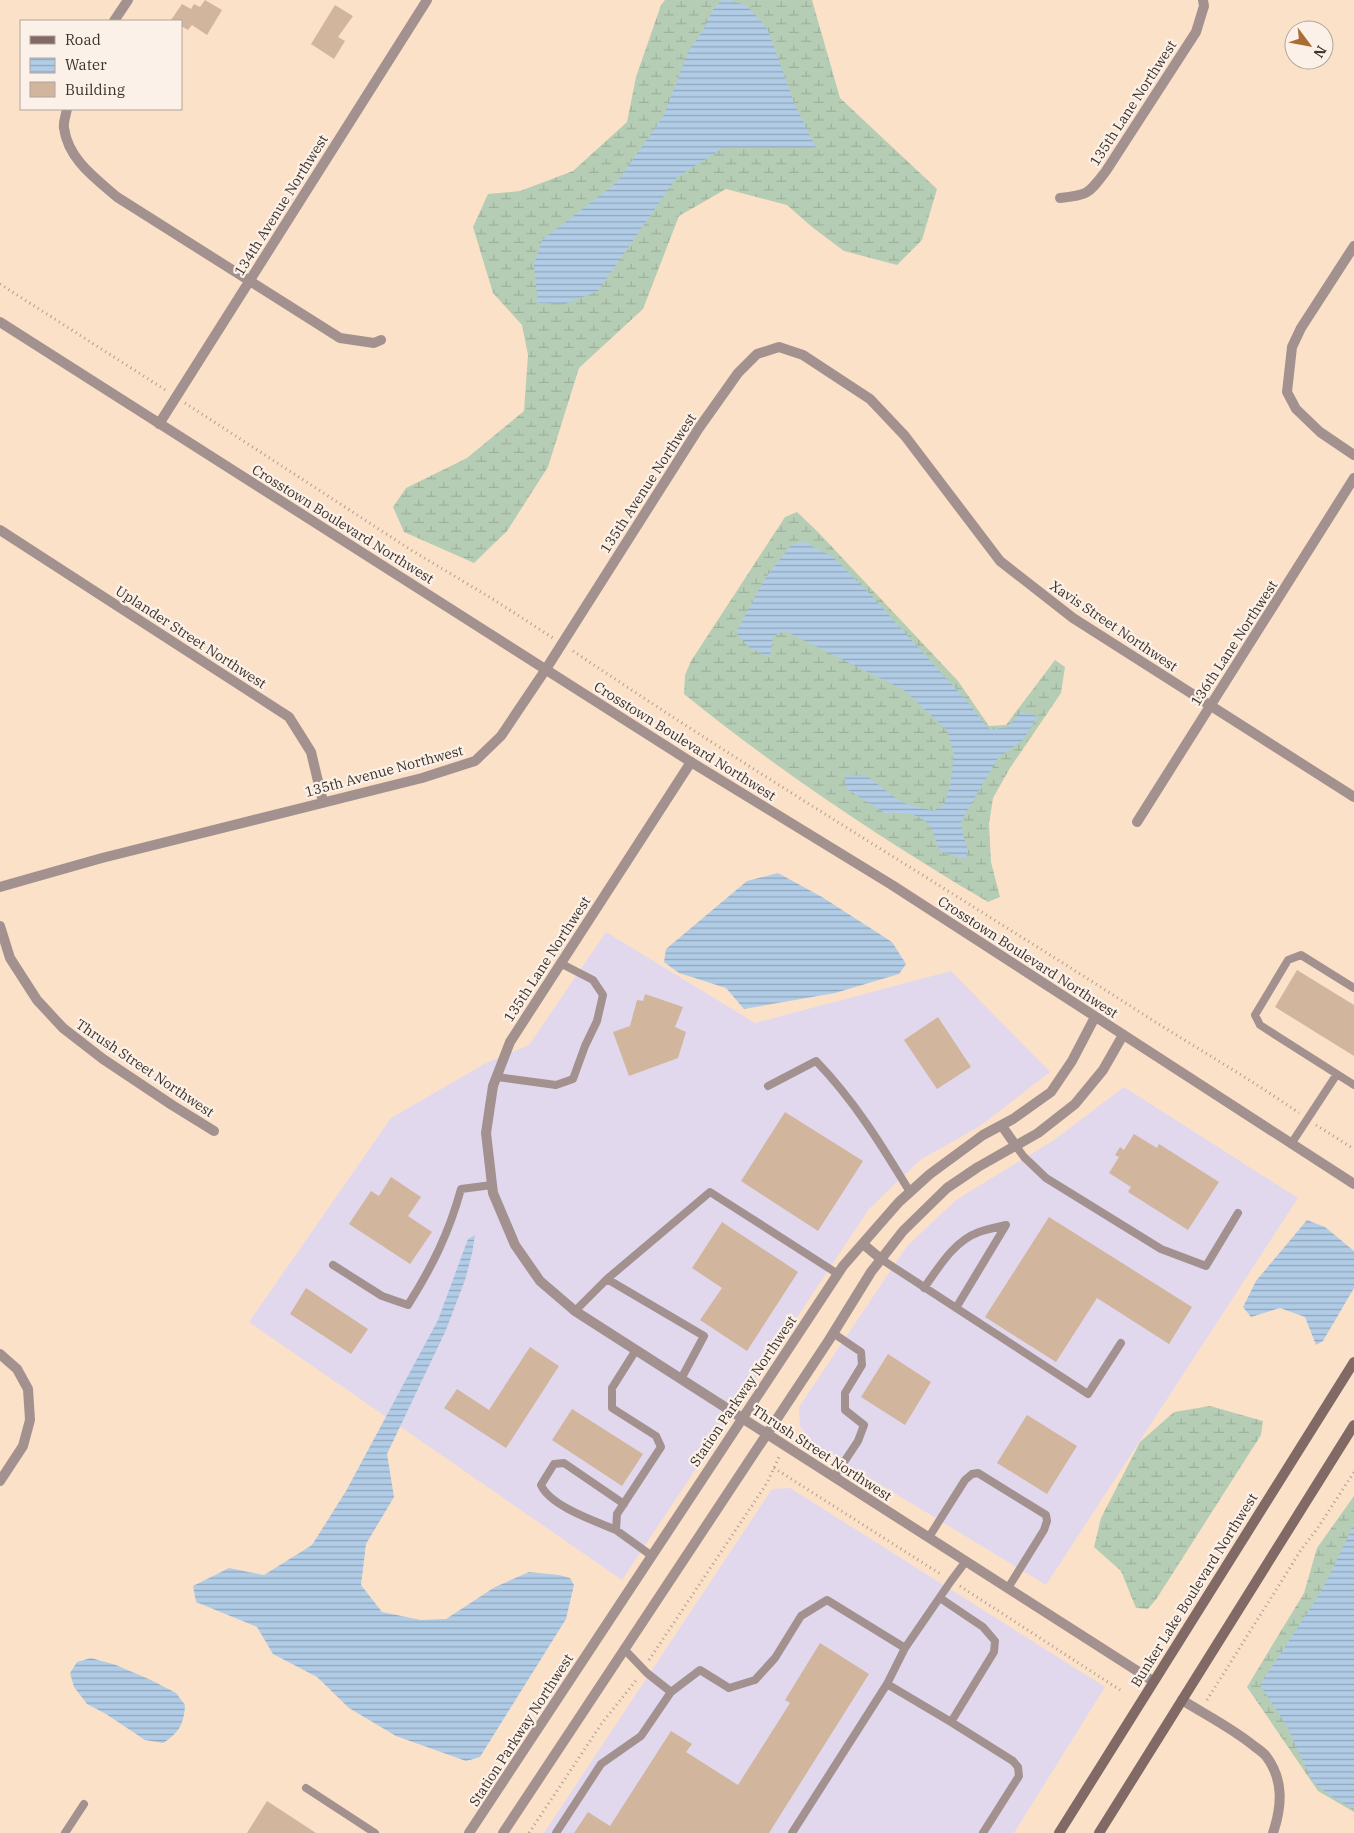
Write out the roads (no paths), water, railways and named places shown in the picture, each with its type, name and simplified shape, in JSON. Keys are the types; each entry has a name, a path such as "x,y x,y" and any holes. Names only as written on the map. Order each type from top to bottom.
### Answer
{"main road":[{"name":"Bunker Lake Boulevard Northwest","path":"1059,1833 1354,1362"},
{"path":"1099,1833 1354,1425"}],"street":[{"path":"115,20 128,0"},
{"name":"134th Avenue Northwest","path":"159,424 427,0"},
{"name":"135th Lane Northwest","path":"1060,198 1083,195 1092,188 1106,171 1196,32 1204,6 1203,0"},
{"path":"67,110 64,127 70,151 85,169 117,197 340,338 374,343 381,340"},
{"path":"1354,246 1295,340 1288,371 1287,392 1296,409 1320,432 1354,455"},
{"name":"Crosstown Boulevard Northwest","path":"0,322 691,762 892,885 1354,1184"},
{"name":"135th Avenue Northwest","path":"0,887 102,858 422,778 475,761 501,736 546,670 699,428 738,373 757,354 779,347"},
{"name":"Xavis Street Northwest","path":"779,347 803,355 870,399 905,436 1000,561 1073,618 1354,797"},
{"name":"136th Lane Northwest","path":"1137,822 1354,478"},
{"name":"Uplander Street Northwest","path":"0,530 289,716 311,752 323,802"},
{"name":"135th Lane Northwest","path":"493,1189 486,1133 493,1086 510,1042 691,762"},
{"name":"Thrush Street Northwest","path":"0,926 10,958 37,1000 63,1028 103,1060 172,1106 214,1131"},
{"name":"Station Parkway Northwest","path":"469,1833 838,1274 862,1244 910,1192 930,1174 983,1135 1002,1126 1051,1092 1072,1061 1096,1017"},
{"path":"503,1833 881,1259 903,1231 946,1188 978,1167 1038,1133 1075,1104 1103,1070 1123,1035"},
{"path":"1002,1126 1016,1146"},
{"name":"Thrush Street Northwest","path":"493,1189 515,1245 540,1282 576,1311 1153,1681"},
{"path":"862,1244 881,1259"},
{"path":"0,1354 17,1369 28,1389 30,1420 23,1446 0,1481"},
{"path":"1182,1700 1246,1739 1266,1755 1281,1792 1280,1813 1273,1833"}],"lane":[{"path":"1354,988 1301,955 1288,960 1255,1015 1260,1025 1354,1085"},
{"path":"497,1077 556,1086 573,1079 585,1046 597,1021 603,995 593,980 560,963"},
{"path":"768,1086 816,1061 831,1076 870,1127 910,1192"},
{"path":"1291,1144 1337,1074"},
{"path":"1016,1146 1024,1157 1046,1178 1162,1249 1206,1266 1238,1213"},
{"path":"333,1265 382,1296 408,1304 428,1272 453,1221 462,1189 493,1189"},
{"path":"576,1311 607,1279 710,1192 838,1274"},
{"path":"924,1288 961,1242 978,1232 1006,1225 956,1308"},
{"path":"881,1259 1088,1394 1121,1343"},
{"path":"607,1279 704,1336 681,1379"},
{"path":"833,1332 860,1352 862,1365 845,1393 844,1410 864,1425 858,1441 834,1477"},
{"path":"616,1530 617,1514 661,1447 656,1436 612,1408 612,1388 636,1350"},
{"path":"624,1504 564,1463 554,1464 541,1485 544,1493 575,1513 616,1530 652,1556"},
{"path":"929,1537 965,1480 972,1474 978,1473 1026,1502 1046,1515 1047,1521 1044,1530 1008,1588"},
{"path":"792,1833 887,1684 905,1648 966,1561"},
{"path":"940,1598 983,1627 995,1641 994,1652 951,1722"},
{"path":"556,1833 601,1764 641,1736 671,1692 700,1670 729,1688 755,1680 775,1658 801,1616 827,1600 905,1648"},
{"path":"624,1649 671,1692"},
{"path":"887,1684 951,1722 1018,1766 1019,1776 983,1833"},
{"path":"306,1788 375,1833"},
{"path":"65,1833 84,1804"}],"water":[{"path":"722,0 730,0 747,6 767,28 795,105 816,148 723,148 677,177 598,291 565,304 538,303 534,265 542,240 616,183 663,117 689,50 702,32 714,8"},
{"path":"804,542 833,557 867,591 965,699 990,730 1007,727 1021,712 1038,716 1023,740 998,758 961,821 968,850 965,859 940,851 931,828 921,818 903,813 886,814 847,789 844,775 867,776 901,802 933,811 944,805 950,785 954,754 947,730 904,690 785,631 773,636 770,657 750,648 736,633 764,580 791,545"},
{"path":"778,873 822,897 892,942 906,964 899,974 835,993 744,1009 726,988 679,973 664,962 666,949 747,881"},
{"path":"1307,1220 1325,1227 1354,1251 1354,1288 1323,1341 1316,1345 1305,1317 1280,1308 1251,1317 1243,1307 1256,1281"},
{"path":"475,1235 465,1280 446,1330 387,1454 394,1497 366,1544 361,1585 382,1612 421,1620 446,1619 495,1587 529,1572 570,1578 574,1585 566,1619 480,1757 466,1761 396,1736 349,1708 317,1677 273,1654 257,1627 196,1602 193,1586 229,1568 264,1575 312,1545 346,1491 438,1320 468,1239"},
{"path":"1354,1524 1354,1809 1329,1795 1312,1781 1287,1726 1260,1685 1320,1593"},
{"path":"91,1658 116,1665 176,1693 185,1705 182,1723 177,1732 163,1743 145,1740 106,1714 87,1704 74,1687 70,1673 77,1662"}]}
